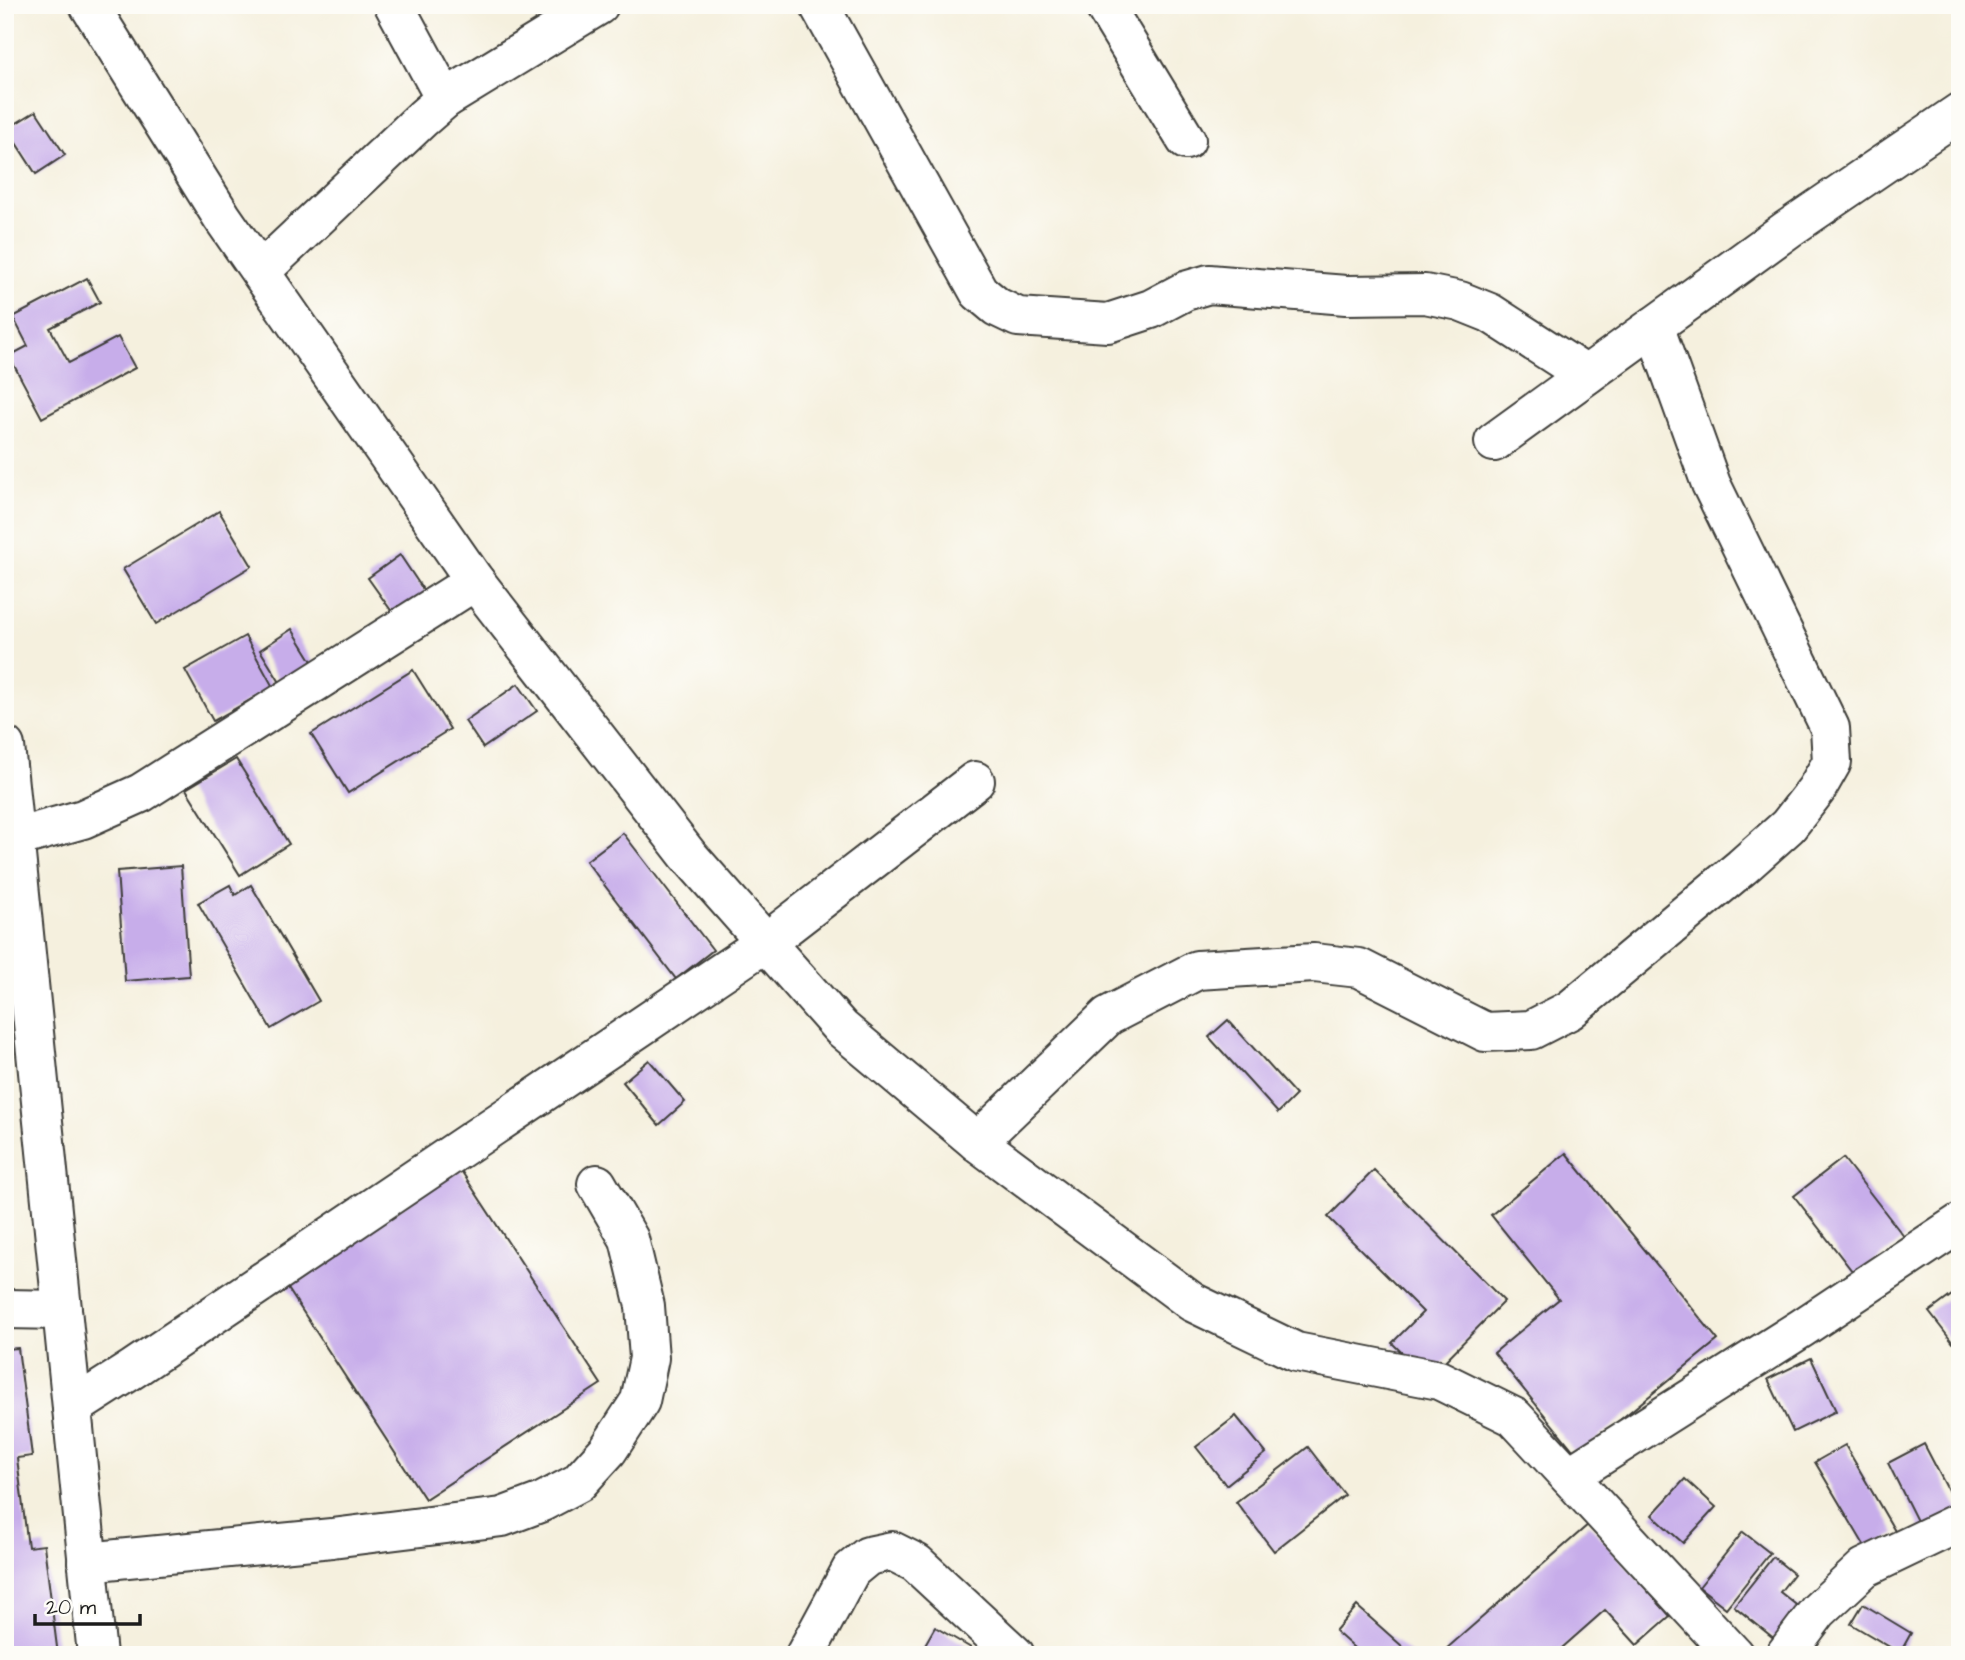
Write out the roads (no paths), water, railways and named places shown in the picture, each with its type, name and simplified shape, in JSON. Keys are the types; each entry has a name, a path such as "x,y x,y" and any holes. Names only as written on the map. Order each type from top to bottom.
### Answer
{"street":[{"path":"89,5 222,217 475,581 688,855 841,1028 977,1142 1192,1302 1296,1352 1439,1380 1514,1417 1734,1655"},
{"path":"394,5 445,99"},
{"path":"261,271 445,99 599,5"},
{"path":"819,5 979,292 997,307 1018,317 1108,323 1151,309 1185,291 1209,284 1346,295 1425,294 1461,301 1490,313 1586,375"},
{"path":"1104,5 1186,140"},
{"path":"1494,442 1787,229 1960,113"},
{"path":"977,1142 1108,1016 1197,970 1314,963 1359,968 1485,1032 1531,1030 1570,1010 1788,826 1816,790 1832,762 1830,728 1711,484 1654,326"},
{"path":"15,838 83,819 141,793 475,581"},
{"path":"5,746 97,1655"},
{"path":"72,1408 765,943 975,782"},
{"path":"87,1562 332,1538 502,1517 542,1502 578,1483 608,1450 640,1401 649,1358 646,1306 629,1239 597,1184"},
{"path":"1569,1476 1802,1328 1960,1223"},
{"path":"5,1309 62,1310"},
{"path":"1785,1655 1818,1611 1864,1567 1960,1522"},
{"path":"805,1655 851,1570 868,1556 892,1551 916,1563 1016,1655"}]}
